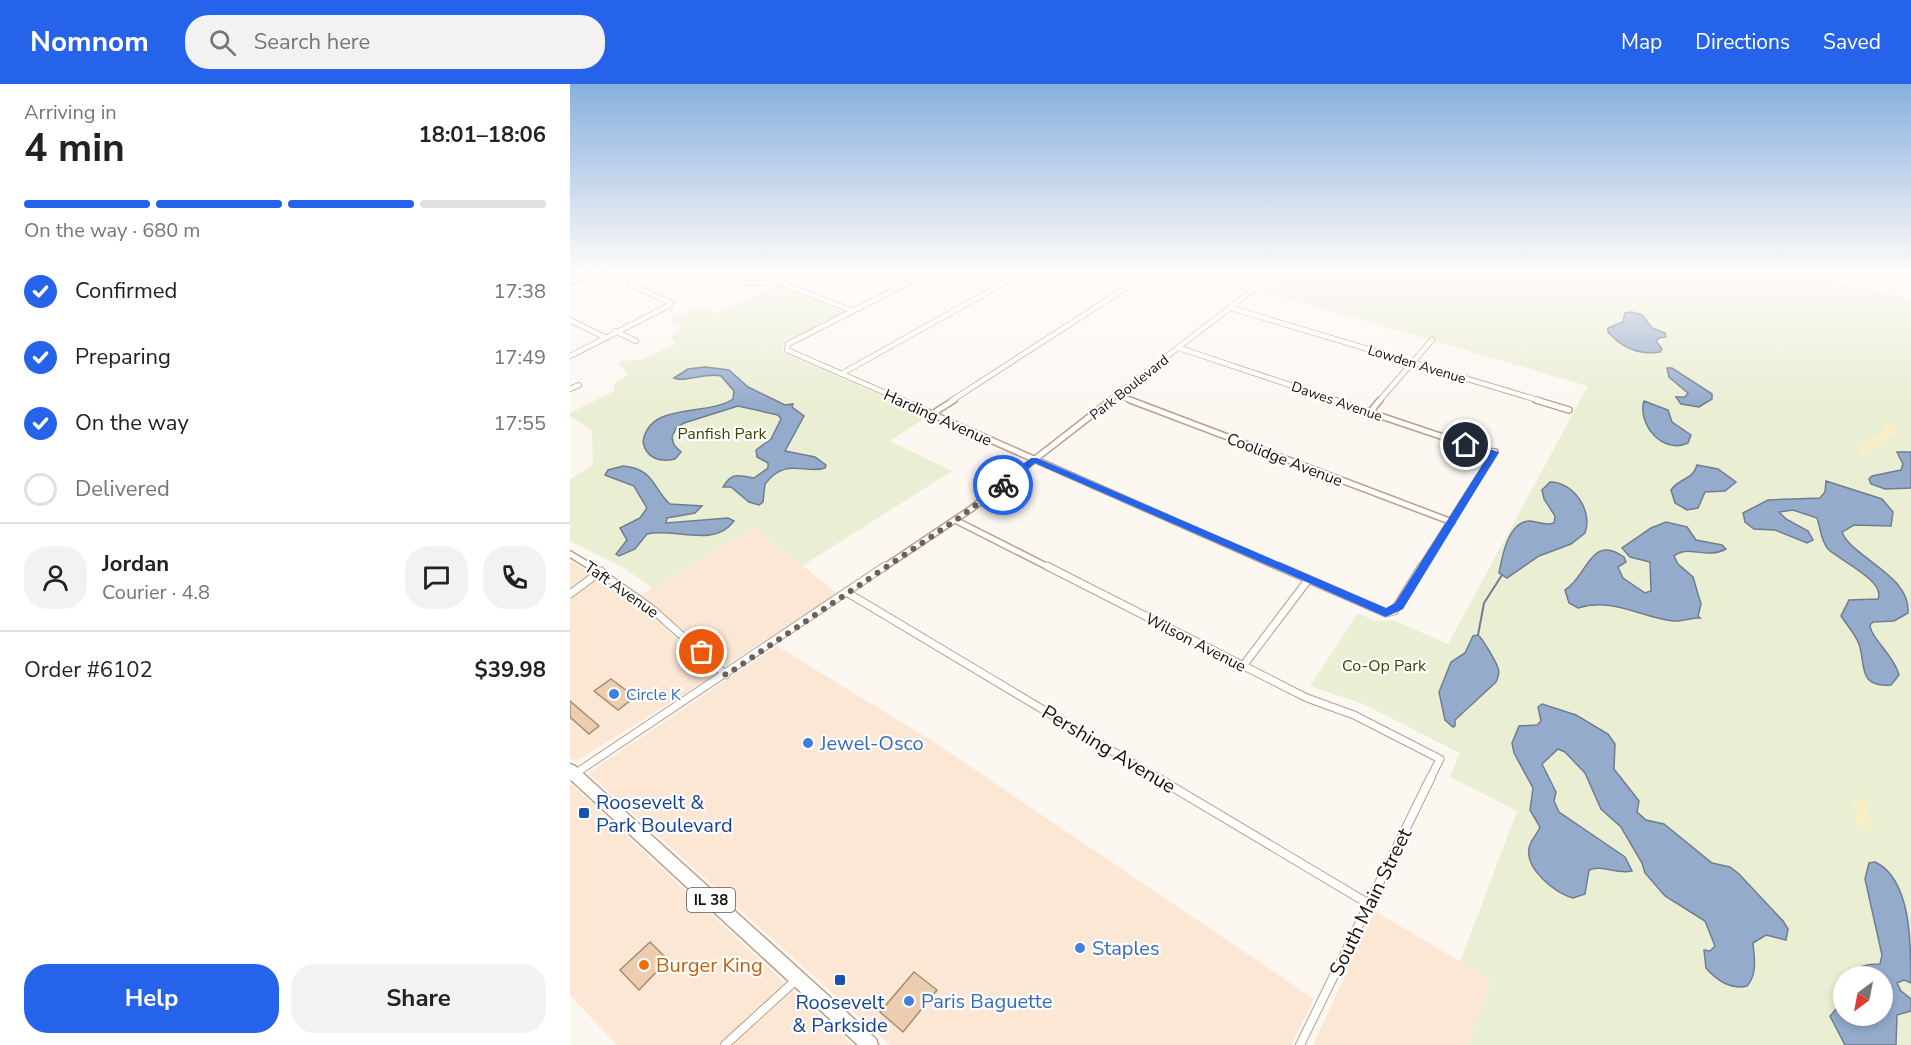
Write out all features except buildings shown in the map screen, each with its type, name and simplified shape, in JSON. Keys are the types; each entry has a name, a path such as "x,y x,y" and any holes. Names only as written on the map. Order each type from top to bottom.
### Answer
{"main road":[{"name":"IL 38","path":"572,774 870,1045"}],"street":[{"path":"570,356 651,314"},
{"name":"Harding Avenue","path":"848,314 787,346 789,351 1377,610 1390,612 1399,606 1452,522"},
{"path":"841,374 949,314"},
{"path":"932,414 1086,314"},
{"name":"Park Boulevard","path":"572,774 726,675 956,520 1223,314"},
{"name":"Lowden Avenue","path":"1250,314 1569,410"},
{"path":"570,320 604,337"},
{"path":"615,331 636,341"},
{"path":"1370,412 1432,340"},
{"name":"Dawes Avenue","path":"1179,348 1485,451 1495,452 1452,522"},
{"path":"570,389 579,385"},
{"name":"Coolidge Avenue","path":"1119,396 1452,522"},
{"name":"Wilson Avenue","path":"956,520 1307,698 1354,715 1440,759"},
{"name":"Taft Avenue","path":"570,554 601,571 660,614 726,675"},
{"path":"570,594 601,571"},
{"path":"1243,666 1308,580"},
{"name":"Pershing Avenue","path":"848,593 1369,904"},
{"name":"South Main Street","path":"1300,1045 1440,759"},
{"path":"725,1045 797,978"}],"shaded area":[{"path":"755,528 837,593 727,665 640,595"},
{"path":"570,561 609,582 654,616 714,675 575,762 570,757"},
{"path":"777,646 937,744 1314,999 1291,1045 890,1045 588,773"},
{"path":"570,784 852,1045 617,1045 570,995"},
{"path":"1375,911 1491,980 1468,1045 1313,1045"}],"green space":[{"name":"Panfish Park","path":"681,314 840,314 789,340 783,347 783,352 928,416 890,441 952,471 802,566 755,528 652,588 624,568 570,541 570,479 593,465 592,431 570,416 570,413 614,391 615,383 628,375 619,364 620,361 642,360 676,343 671,337 684,327 670,320"},
{"name":"Co-Op Park","path":"1341,314 1911,314 1911,1045 1468,1045 1491,981 1460,962 1517,811 1450,777 1460,753 1363,704 1310,686 1358,613 1375,621 1393,620 1448,644 1588,386"}],"sand":[{"path":"1885,424 1895,426 1897,432 1879,446 1867,450 1874,452 1866,455 1858,454 1861,446 1859,443 1864,443 1882,431"},
{"path":"1859,798 1868,806 1867,814 1874,827 1871,831 1864,830 1855,822 1857,812 1851,801"}],"water":[{"path":"1625,314 1638,314 1642,315 1652,328 1665,333 1666,337 1656,341 1662,349 1660,352 1638,351 1619,342 1608,332 1608,328 1623,322"},
{"path":"705,367 729,370 748,387 785,405 793,404 792,407 804,416 785,451 815,457 826,465 825,468 817,470 788,468 781,471 765,484 763,502 759,505 749,502 731,487 723,487 733,477 754,478 768,468 768,463 757,457 756,450 771,439 781,419 778,415 738,406 684,423 676,428 672,437 674,445 681,452 675,459 659,460 650,455 643,442 648,429 656,421 667,415 709,408 733,399 734,391 721,376 674,378 688,369"},
{"path":"1667,368 1672,368 1712,394 1712,399 1699,407 1681,404 1676,397 1685,397 1688,393 1669,377"},
{"path":"1644,401 1668,410 1672,422 1691,435 1688,443 1678,446 1669,445 1654,435 1644,419"},
{"path":"1897,452 1911,452 1911,488 1885,489 1871,484 1869,479 1872,476 1901,470 1903,464"},
{"path":"1697,465 1718,469 1736,482 1725,491 1705,492 1698,508 1687,510 1675,503 1671,490 1692,474"},
{"path":"623,466 647,475 670,504 702,506 695,513 667,518 666,523 728,518 734,521 725,529 705,536 647,534 635,549 619,556 616,554 627,540 620,528 640,518 647,508 634,486 605,475 608,470"},
{"path":"1826,481 1882,499 1893,512 1891,526 1854,525 1842,532 1857,550 1891,578 1900,588 1906,600 1908,613 1894,621 1873,622 1870,625 1874,636 1899,675 1891,685 1880,685 1868,679 1859,644 1841,616 1849,600 1878,599 1879,592 1869,578 1828,549 1822,538 1817,518 1793,510 1779,512 1786,519 1808,531 1813,540 1807,543 1775,530 1754,529 1745,522 1743,513 1768,500 1820,498 1825,492"},
{"path":"1550,482 1567,487 1580,499 1586,516 1585,533 1571,544 1539,556 1507,578 1499,573 1507,541 1516,527 1530,521 1554,523 1555,516 1544,499 1542,490"},
{"path":"1666,522 1687,527 1696,540 1722,545 1726,549 1711,553 1685,551 1674,556 1678,564 1693,577 1701,604 1698,616 1700,618 1673,621 1614,606 1590,605 1578,608 1569,603 1565,590 1573,584 1590,559 1596,553 1604,550 1613,551 1624,557 1626,562 1618,567 1623,578 1645,593 1651,591 1650,562 1630,557 1622,548 1651,528"},
{"path":"1478,635 1497,665 1498,677 1496,682 1455,720 1453,727 1445,720 1439,692 1451,662 1465,653 1473,636"},
{"path":"1542,704 1576,715 1608,734 1615,744 1614,769 1639,801 1637,812 1646,820 1664,824 1712,863 1730,867 1783,921 1788,929 1786,940 1766,935 1753,943 1754,971 1747,986 1735,987 1724,983 1706,968 1704,950 1710,951 1715,946 1705,921 1665,896 1645,873 1642,863 1621,827 1601,809 1585,773 1565,752 1558,749 1542,764 1556,792 1554,801 1559,812 1625,857 1632,871 1621,872 1599,868 1589,870 1585,894 1573,898 1550,886 1536,872 1529,856 1530,845 1540,827 1530,810 1533,788 1514,753 1512,743 1519,726 1537,725 1541,721 1538,707"},
{"path":"1875,862 1887,870 1896,882 1902,897 1909,931 1911,983 1904,980 1897,983 1901,991 1911,999 1911,1011 1897,1015 1896,1045 1845,1045 1835,1026 1893,1026 1893,966 1863,966 1880,964 1882,955 1865,879 1869,863"}],"waterway":[{"path":"1478,635 1484,603 1502,575"}],"way so far":[{"path":"702,652 726,675 956,520 1003,485"}],"place":[{"name":"Circle K","path":"614,694"},
{"name":"Jewel-Osco","path":"808,743"},
{"name":"Roosevelt & Park Boulevard","path":"584,813"},
{"name":"Staples","path":"1080,948"},
{"name":"Burger King","path":"644,965"},
{"name":"Roosevelt & Parkside","path":"840,980"},
{"name":"Paris Baguette","path":"909,1001"}],"route":[{"path":"1003,485 1034,460 1386,613 1394,611 1399,606 1495,452 1466,445"}]}
